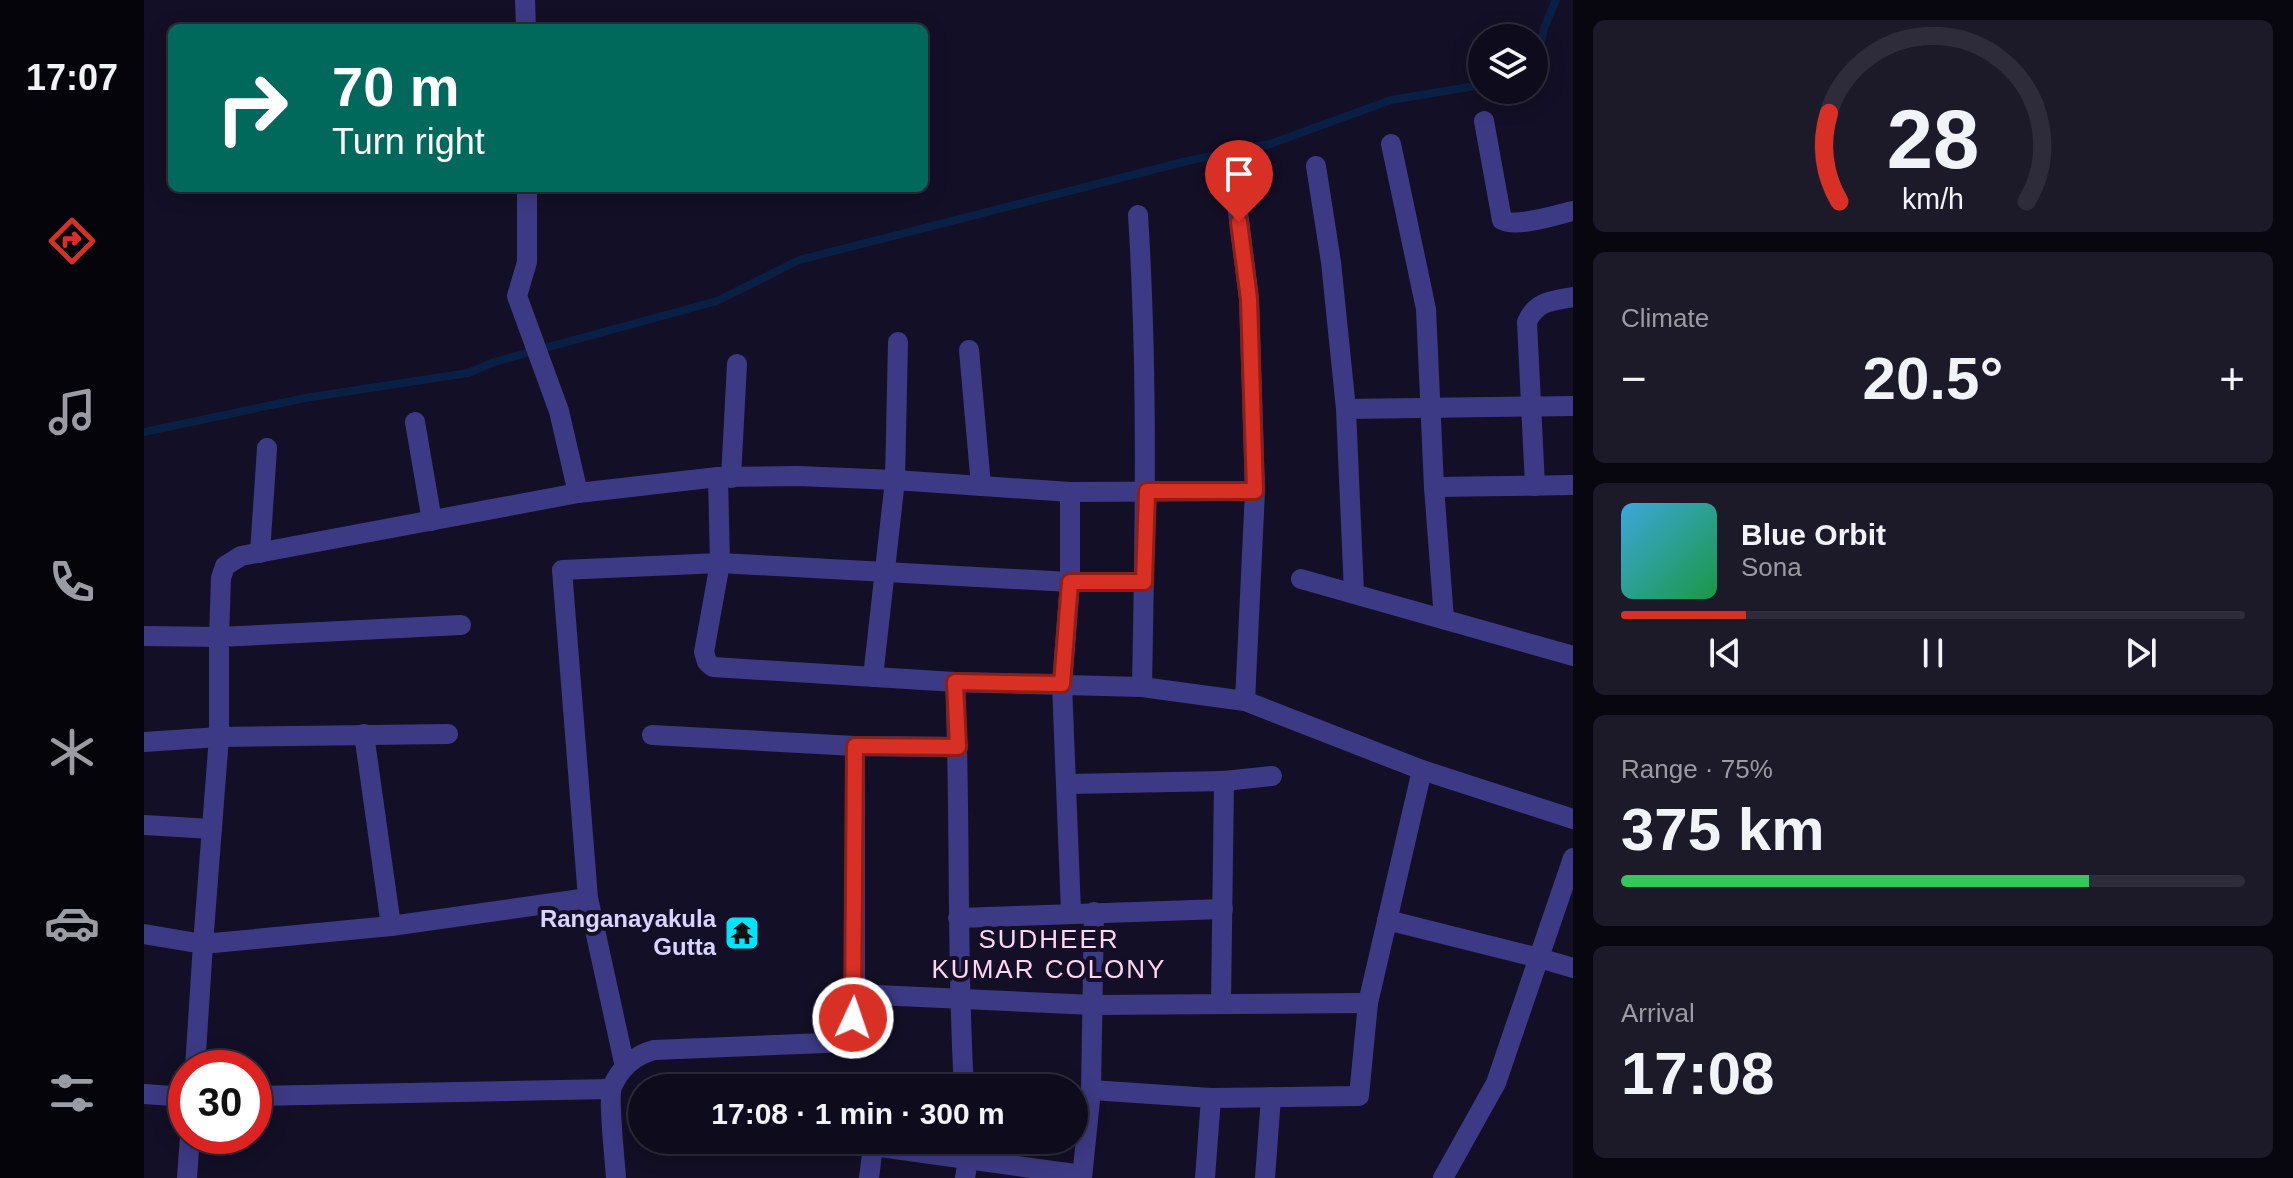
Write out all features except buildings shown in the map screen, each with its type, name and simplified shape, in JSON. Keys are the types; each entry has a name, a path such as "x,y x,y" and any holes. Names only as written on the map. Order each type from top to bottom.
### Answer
{"street":[{"path":"525,0 526,24"},
{"path":"1484,121 1502,220 1519,223 1573,211"},
{"path":"1391,144 1426,309 1444,619"},
{"path":"1316,166 1331,262 1346,409 1354,593"},
{"path":"527,192 527,262 517,296 559,411 578,493"},
{"path":"1236,196 1249,299 1255,491 1245,701"},
{"path":"1138,215 1144,304 1147,491 1142,687"},
{"path":"1535,486 1527,322 1532,310 1544,303 1573,297"},
{"path":"873,677 895,480 898,342"},
{"path":"969,350 981,486"},
{"path":"737,364 720,563 704,652 707,662 713,667 955,682 1142,687 1245,701 1422,770 1573,819"},
{"path":"1346,409 1573,406"},
{"path":"415,422 432,521"},
{"path":"260,553 267,448"},
{"path":"196,1050 219,737 221,578 225,566 241,556 578,493 725,478 798,476 1070,492 1255,491"},
{"path":"1434,487 1573,485"},
{"path":"1070,492 1070,582 1062,684 1071,912"},
{"path":"625,1067 588,898 562,570 720,563 1070,582 1144,582"},
{"path":"1301,579 1573,656"},
{"path":"144,636 219,637 461,625"},
{"path":"955,682 959,997 963,1074"},
{"path":"364,734 391,926"},
{"path":"144,742 219,737 448,734"},
{"path":"652,735 855,746 958,747"},
{"path":"616,1178 611,1089 637,1054 654,1050 851,1042 855,994 855,746"},
{"path":"1091,1090 1211,1098 1359,1096 1368,1003 1422,770"},
{"path":"1068,784 1224,781 1272,776"},
{"path":"1221,1002 1224,781"},
{"path":"144,825 212,829"},
{"path":"1443,1178 1496,1083 1573,858"},
{"path":"144,934 203,944 391,926 588,898"},
{"path":"958,918 1223,909"},
{"path":"869,1178 873,1146 1082,1176 1091,1090 1094,912"},
{"path":"1387,920 1573,968"},
{"path":"855,994 1093,1005 1368,1003"},
{"path":"272,1096 611,1089"},
{"path":"144,1094 168,1096"},
{"path":"1265,1178 1271,1097"},
{"path":"1205,1178 1211,1098"},
{"path":"187,1178 189,1154"}],"waterway":[{"path":"1546,24 1556,0"},
{"path":"144,432 305,398 468,373 494,362 717,301 799,260 1187,161 1270,144 1391,100 1468,87"}],"place":[{"name":"Ranganayakula Gutta","path":"742,933"}],"district":[{"name":"SUDHEER KUMAR COLONY","path":"1049,954"}],"route":[{"path":"853,1018 855,746 958,747 955,682 1062,684 1070,582 1144,582 1147,491 1255,491 1249,299 1239,222"}]}
